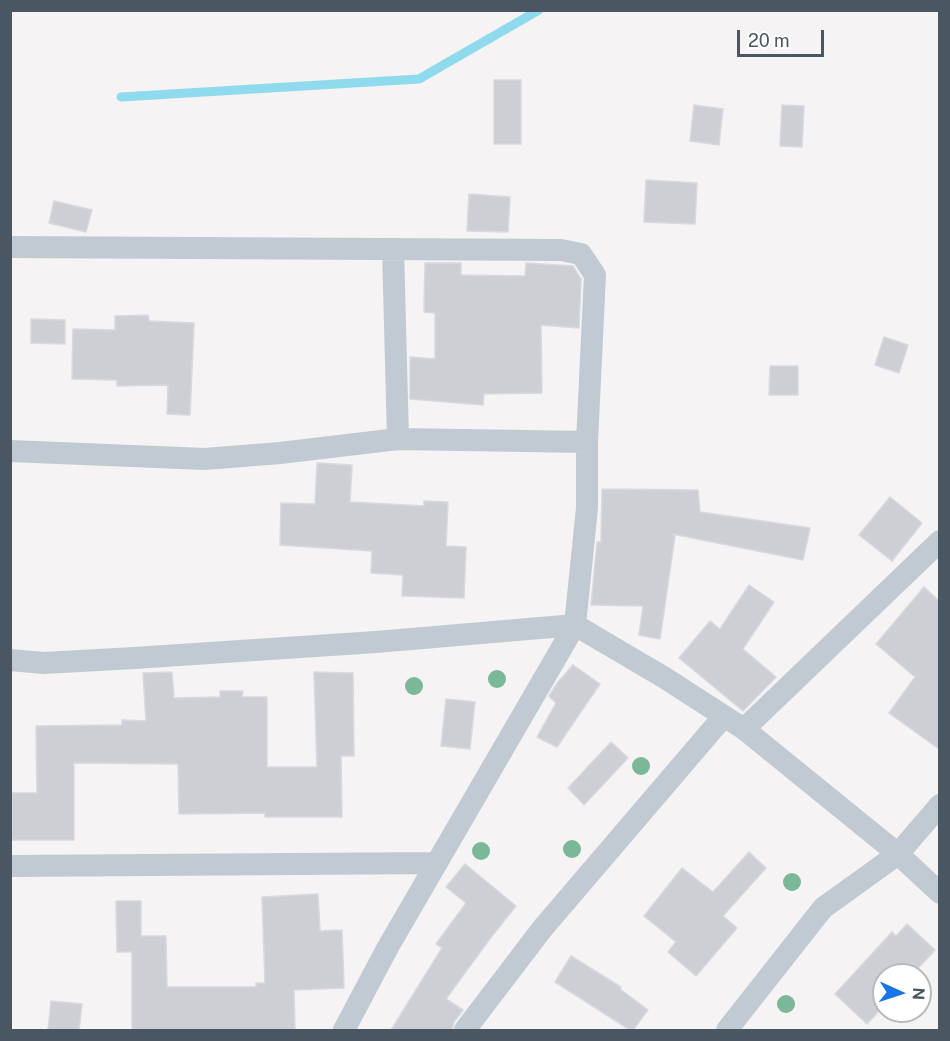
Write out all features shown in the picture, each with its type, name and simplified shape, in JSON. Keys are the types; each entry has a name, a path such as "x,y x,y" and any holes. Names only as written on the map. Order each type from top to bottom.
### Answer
{"street":[{"path":"10,247 561,250 581,254 595,275 587,442 587,508 575,625 436,863 344,1030"},
{"path":"393,249 398,439"},
{"path":"10,451 205,459 398,439 587,442"},
{"path":"744,729 939,541"},
{"path":"10,660 44,663 376,642 575,625 744,729 898,854 939,893"},
{"path":"465,1030 542,929 724,716"},
{"path":"727,1030 823,908 898,854 939,806"},
{"path":"10,866 436,863"}],"building":[{"path":"494,80 521,80 521,144 494,144"},
{"path":"694,105 723,109 719,145 690,141"},
{"path":"782,105 804,106 802,147 780,146"},
{"path":"646,180 697,183 695,224 644,222"},
{"path":"469,194 510,197 508,232 467,231"},
{"path":"54,201 92,210 86,232 49,223"},
{"path":"425,263 461,263 461,275 525,276 526,263 573,266 581,279 579,328 541,325 542,393 484,394 483,405 410,399 410,357 435,359 435,313 424,312"},
{"path":"148,315 149,321 194,323 190,415 167,414 168,385 117,386 117,380 72,379 73,329 115,330 115,316"},
{"path":"31,319 65,320 65,344 31,343"},
{"path":"884,337 908,345 899,373 875,365"},
{"path":"770,366 798,366 798,395 769,395"},
{"path":"317,463 352,465 350,502 424,506 424,501 448,502 446,546 466,547 464,598 402,596 403,575 371,573 372,551 280,545 281,503 315,504"},
{"path":"602,489 698,490 700,512 810,528 803,560 672,534 675,536 660,639 639,635 643,606 591,605 597,542 601,542"},
{"path":"890,497 922,523 892,561 859,535"},
{"path":"749,585 774,602 743,649 776,677 743,711 679,658 710,621 720,629"},
{"path":"924,587 939,601 939,749 889,713 915,677 876,644"},
{"path":"573,665 600,684 557,747 537,737 556,703 549,696"},
{"path":"172,672 174,698 220,697 220,691 243,691 242,697 267,697 267,767 317,767 314,672 353,673 354,756 341,756 342,817 265,817 265,813 179,814 178,764 74,763 74,840 12,840 12,793 37,793 36,726 122,725 122,720 146,721 143,673"},
{"path":"446,699 475,702 470,749 441,746"},
{"path":"611,742 628,758 584,805 568,788"},
{"path":"749,852 766,868 723,916 737,928 696,976 668,952 676,942 644,916 682,868 713,892"},
{"path":"465,864 516,906 446,999 463,1010 454,1022 452,1030 391,1030 442,948 436,944 466,903 446,887"},
{"path":"318,894 320,931 342,930 344,988 294,990 295,1030 132,1030 132,952 117,952 116,901 141,901 141,936 166,936 167,987 256,987 256,983 265,983 262,897"},
{"path":"907,924 935,950 923,963 872,963 872,1019 867,1024 835,994 892,932 896,936"},
{"path":"571,956 621,987 620,989 648,1010 633,1030 555,982"},
{"path":"51,1001 82,1004 79,1030 48,1030"}],"waterway":[{"path":"121,97 419,79 539,10"}]}
